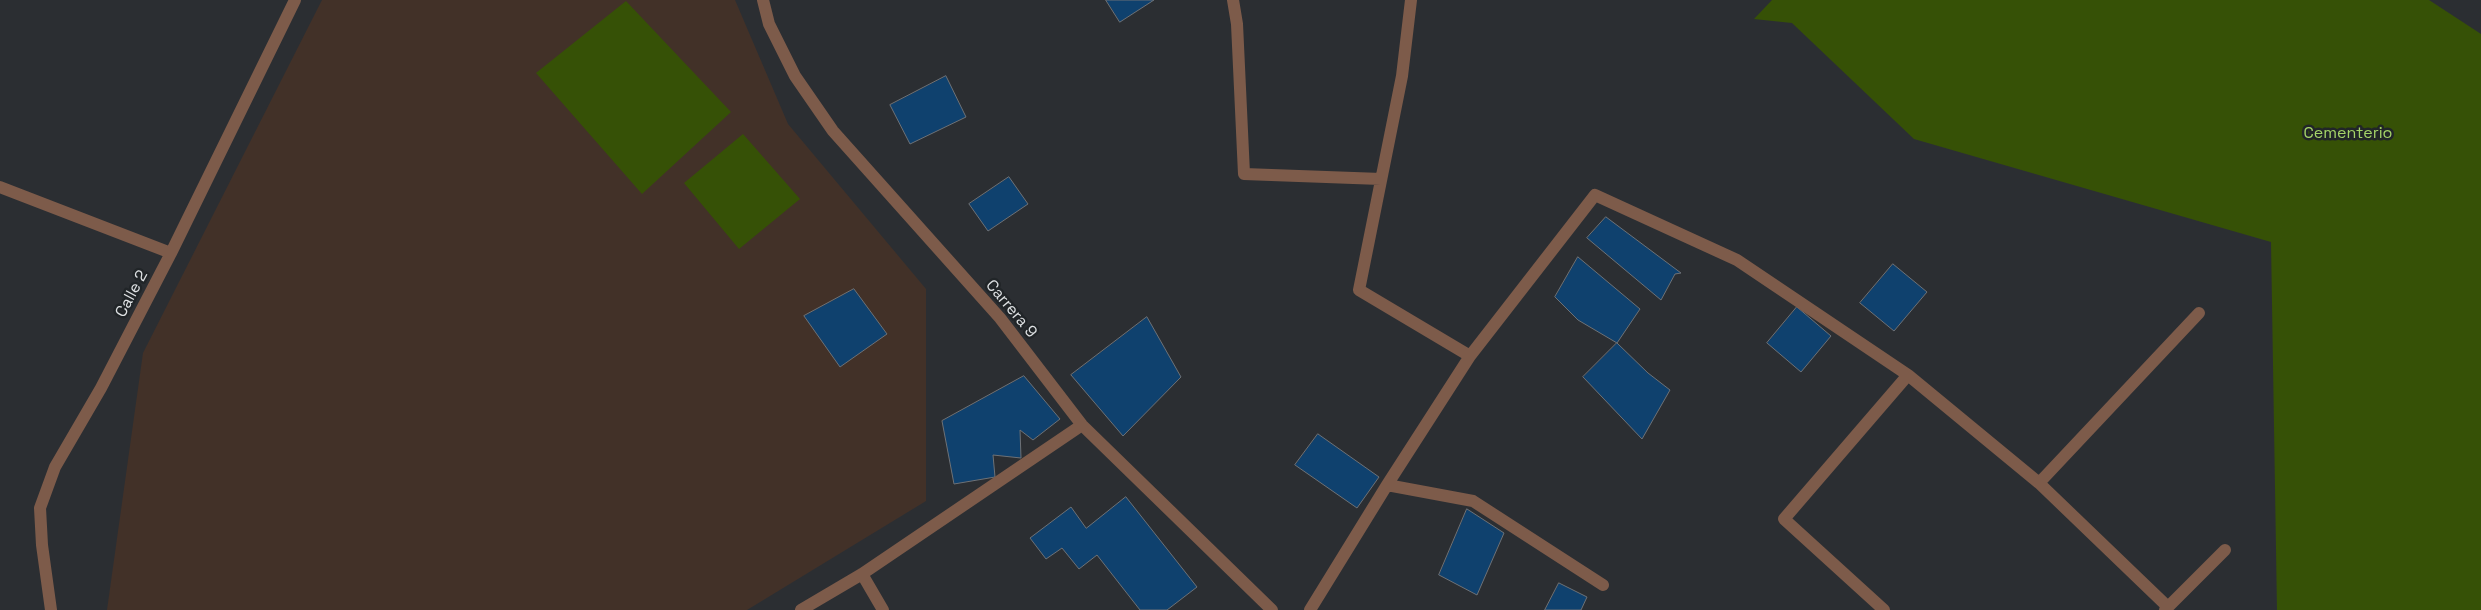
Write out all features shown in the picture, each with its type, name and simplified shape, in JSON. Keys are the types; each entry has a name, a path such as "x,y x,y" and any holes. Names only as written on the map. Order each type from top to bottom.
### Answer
{"street":[{"name":"Calle 2","path":"51,610 42,545 40,508 55,466 101,388 171,253 295,0"},
{"name":"Carrera 9","path":"762,0 769,24 795,76 833,131 1000,318 1082,425 1272,610"},
{"path":"1234,0 1237,24 1244,174 1382,179"},
{"path":"1411,0 1402,76 1359,290 1470,356"},
{"path":"0,187 171,253"},
{"path":"1310,610 1386,485 1470,356 1595,195 1737,260 1908,375 2039,483 2166,609 2225,550"},
{"path":"2039,483 2199,313"},
{"path":"1884,610 1784,519 1908,375"},
{"path":"801,610 862,574 1082,425"},
{"path":"1386,485 1473,501 1603,585"},
{"path":"862,574 883,610"}],"shaded area":[{"path":"322,0 735,0 788,124 926,289 926,501 747,610 107,610 143,353"}],"green space":[{"name":"Cementerio","path":"1772,0 2429,0 2481,34 2481,610 2277,610 2271,242 1914,139 1792,23 1754,19"},
{"path":"626,1 731,112 642,194 536,73"},
{"path":"743,134 800,199 739,249 684,183"}],"building":[{"path":"1106,0 1154,0 1120,22"},
{"path":"946,76 966,117 910,144 890,105"},
{"path":"1009,177 1028,204 988,231 969,204"},
{"path":"1606,217 1681,273 1675,274 1661,300 1587,238"},
{"path":"1578,257 1640,309 1617,343 1578,320 1555,297"},
{"path":"1893,264 1927,292 1894,331 1860,303"},
{"path":"854,289 887,334 840,367 804,316"},
{"path":"1797,307 1831,336 1801,372 1767,343"},
{"path":"1147,317 1181,377 1123,436 1071,375"},
{"path":"1617,343 1648,373 1670,390 1642,439 1583,377"},
{"path":"1024,376 1060,419 1033,440 1020,430 1021,458 993,455 995,477 954,484 942,421"},
{"path":"1318,434 1379,477 1357,508 1295,465"},
{"path":"1126,497 1197,587 1167,610 1140,610 1097,555 1079,569 1062,548 1046,559 1030,538 1071,507 1086,528"},
{"path":"1467,509 1504,533 1477,595 1439,575"},
{"path":"1559,583 1587,597 1581,610 1545,610"}]}
